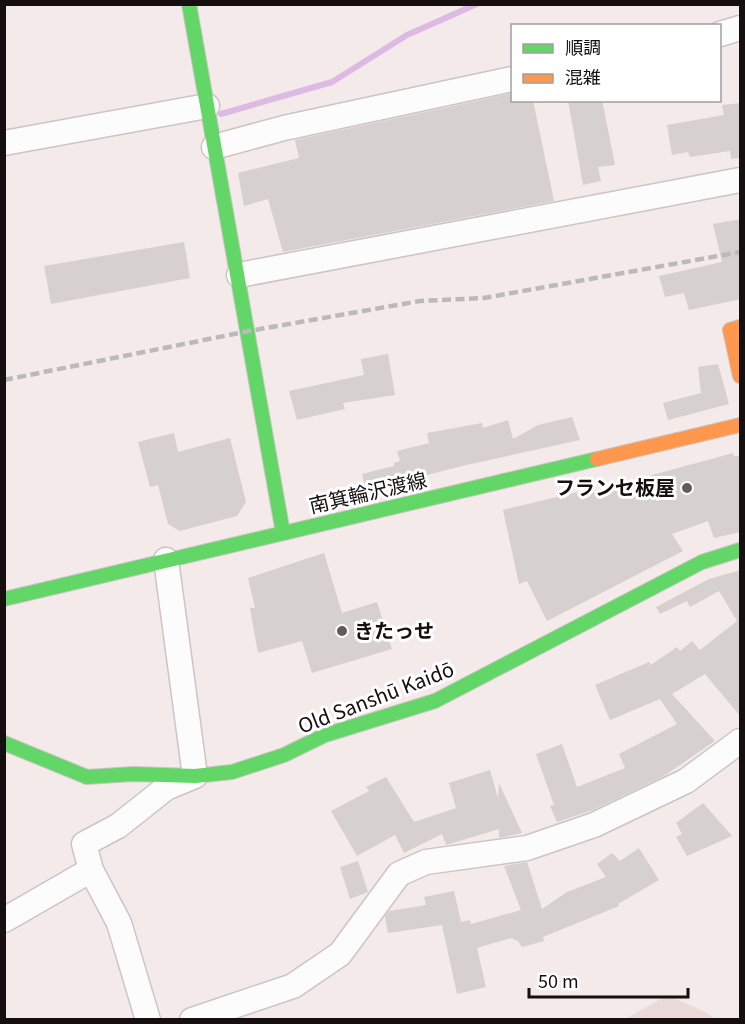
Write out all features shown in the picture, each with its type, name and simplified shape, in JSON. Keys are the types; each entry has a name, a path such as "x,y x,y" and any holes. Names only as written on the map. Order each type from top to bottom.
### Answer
{"street":[{"path":"189,4 239,275 283,533"},
{"path":"721,34 741,28"},
{"path":"214,147 284,128 511,79"},
{"path":"4,143 207,106"},
{"path":"239,275 741,180"},
{"path":"741,327 730,330 741,376"},
{"name":"南箕輪沢渡線","path":"4,599 741,425"},
{"name":"Old Sanshū Kaidō","path":"4,743 62,769 87,777 133,774 195,776 232,772 284,755 325,735 435,701 702,562 741,550"},
{"path":"148,1020 119,923 91,870 84,844 118,826 166,788 195,776 166,560"},
{"path":"192,1020 293,986 340,954 399,874 426,862 527,848 594,825 686,781 741,741"},
{"path":"4,920 91,870"}],"shaded area":[{"path":"668,995 707,1013 715,1019 625,1019"}],"building":[{"path":"511,93 511,102 533,102 554,201 283,252 268,199 244,206 238,173 299,158 295,140"},
{"path":"568,102 602,102 615,165 598,167 601,181 583,185"},
{"path":"741,103 741,158 731,159 730,151 690,157 688,152 672,155 667,125 724,115 722,105"},
{"path":"741,219 741,299 689,310 684,293 665,297 659,276 722,262 713,224"},
{"path":"184,242 190,278 51,304 44,266"},
{"path":"388,354 395,395 343,403 345,409 297,420 289,391 364,375 361,359"},
{"path":"718,364 729,404 668,420 663,403 701,393 698,367"},
{"path":"572,417 580,440 462,466 366,491 362,474 394,466 394,463 400,461 397,451 429,443 427,433 482,423 483,428 508,420 513,439 538,425"},
{"path":"174,433 178,452 230,438 246,502 237,516 180,531 168,524 158,485 150,487 138,442"},
{"path":"733,453 734,456 741,456 741,532 714,538 708,521 672,534 683,551 547,621 527,581 519,584 503,510 582,491 583,494"},
{"name":"きたっせ","path":"324,553 342,613 377,602 392,649 312,673 302,641 258,653 250,608 255,608 248,578"},
{"path":"741,570 741,717 705,674 672,694 715,741 664,776 593,810 557,822 550,806 554,805 536,754 562,744 577,787 625,768 619,754 677,724 660,699 610,720 595,685 649,662 651,665 677,647 680,651 692,641 700,650 737,621 719,591 690,607 687,601 660,614 656,607 709,579"},
{"path":"490,770 498,798 499,783 522,833 499,838 499,829 446,845 442,834 404,853 395,835 357,856 331,811 369,791 366,787 386,777 414,822 456,808 449,783"},
{"path":"703,803 732,836 687,856 676,837 682,834 676,823"},
{"path":"639,848 659,880 618,904 619,906 543,937 544,941 522,947 518,941 511,938 477,948 486,987 457,994 442,925 388,933 385,916 389,911 426,905 424,897 454,891 461,922 470,920 471,924 521,910 504,866 527,862 542,909 567,892 606,877 597,864 612,853 620,861"},
{"path":"358,861 368,892 350,899 340,867"}],"waterway":[{"path":"221,114 332,82 407,35 477,4"}],"railway":[{"path":"4,380 249,331 420,301 484,298 740,252"}],"traffic: fast":[{"path":"189,4 283,533"},
{"path":"4,599 597,459"},
{"path":"4,743 87,777 133,774 195,776 232,772 284,755 325,735 435,701 702,562 740,550"}],"traffic: slow":[{"path":"740,327 730,330 740,376"},
{"path":"597,459 740,425"}],"place":[{"name":"フランセ板屋","path":"687,488"},
{"name":"きたっせ","path":"342,631"}]}
